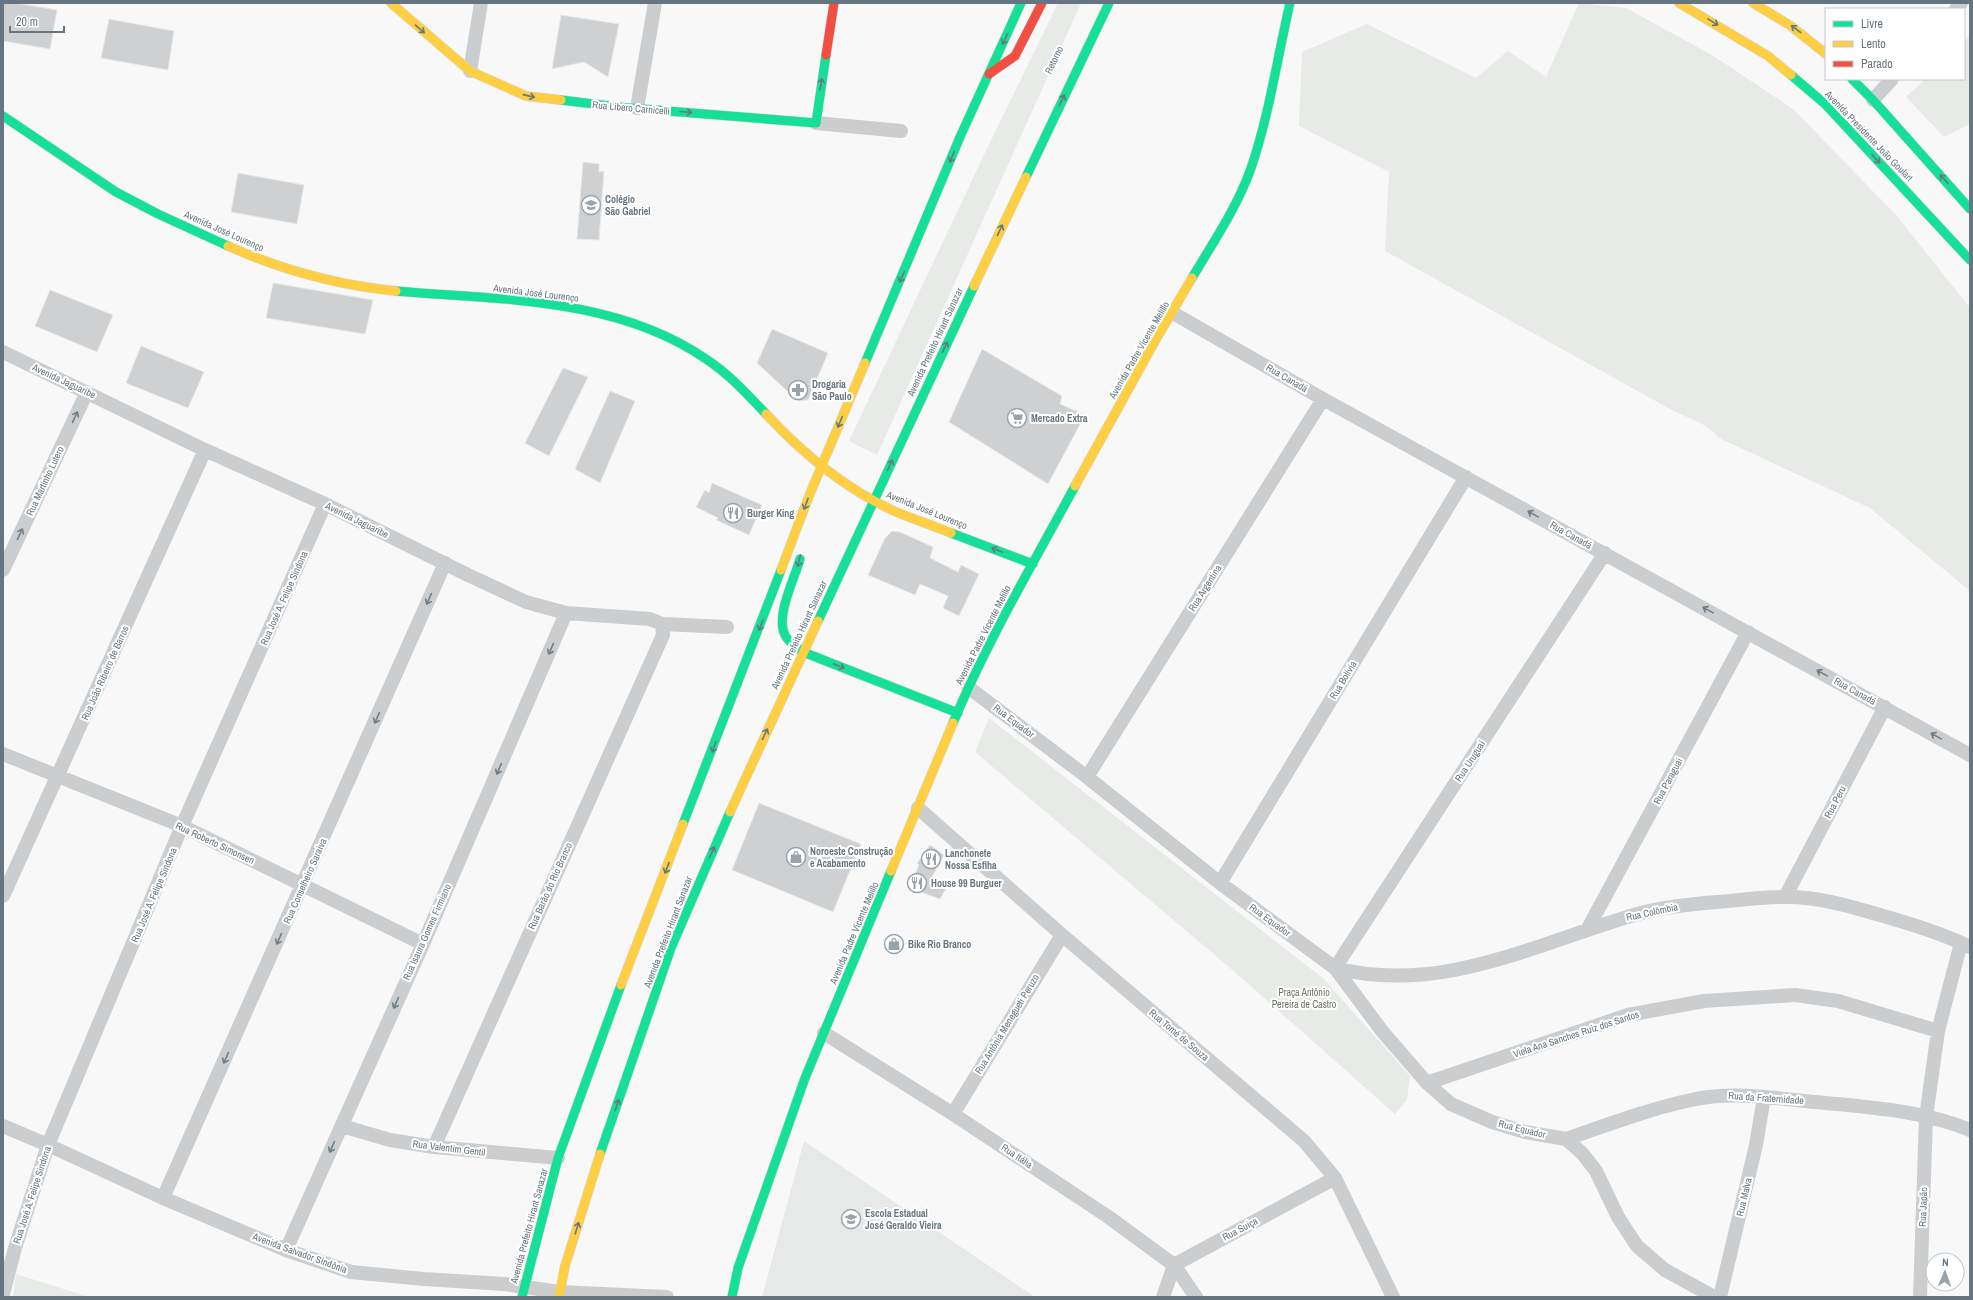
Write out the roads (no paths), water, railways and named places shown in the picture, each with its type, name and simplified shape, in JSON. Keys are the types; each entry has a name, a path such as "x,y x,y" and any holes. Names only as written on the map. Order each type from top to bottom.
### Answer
{"main road":[{"name":"Rua Libero Carnicelli","path":"391,3 470,71 526,96 637,108 816,123"},
{"path":"816,123 834,3"},
{"name":"Avenida Prefeito Hirant Sanazar","path":"523,1292 558,1158 611,1010 820,467 960,137 1021,3"},
{"path":"989,74 1015,56 1042,3"},
{"name":"Avenida Prefeito Hirant Sanazar","path":"560,1294 565,1266 599,1157 671,948 717,839 967,300 1109,3"},
{"name":"Avenida Padre Vicente Melillo","path":"732,1297 740,1263 805,1078 968,687 1033,564 1155,341 1227,219 1249,173 1258,145 1290,3"},
{"name":"Avenida Presidente João Goulart","path":"1679,3 1768,56 1825,104 1970,260"},
{"path":"1753,3 1782,18 1825,53"},
{"path":"1853,80 1873,100 1970,209"},
{"path":"1048,130 1049,109"},
{"name":"Avenida José Lourenço","path":"3,116 103,185 145,209 239,251 296,273 343,284 384,289 530,301 587,310 633,324 691,348 720,369 744,391 797,446 820,467 894,511 1033,564"},
{"path":"799,523 802,545 798,565 786,604 782,627 785,634 803,652 958,713"}],"street":[{"path":"470,71 481,3"},
{"path":"637,108 656,3"},
{"path":"1873,100 1891,80"},
{"name":"Rua Libero Carnicelli","path":"816,123 901,131"},
{"name":"Rua Canadá","path":"1173,312 1323,399 1970,755"},
{"name":"Avenida Jaguaribe","path":"3,352 205,450 325,504 526,602 566,614 650,618 662,624 727,627"},
{"name":"Rua Martinho Lutero","path":"3,570 86,392"},
{"name":"Rua Argentina","path":"1087,777 1323,399"},
{"name":"Rua João Ribeiro de Barros","path":"3,896 58,778 205,450"},
{"name":"Rua Bolívia","path":"1220,883 1466,477"},
{"name":"Rua José A. Felipe Sindona","path":"3,1294 15,1248 48,1145 182,826 325,504"},
{"name":"Rua Uruguai","path":"1335,968 1605,553"},
{"name":"Rua Conselheiro Saraiva","path":"163,1198 445,563"},
{"name":"Rua Isaura Gomes Firmiano","path":"286,1250 342,1126 566,614"},
{"name":"Rua Barão do Rio Branco","path":"434,1147 663,635 662,624"},
{"name":"Rua Paraguai","path":"1587,930 1748,632"},
{"name":"Rua Equador","path":"968,687 1087,777 1220,883 1335,968 1382,1031 1427,1083 1451,1104 1492,1122 1525,1132 1566,1139"},
{"name":"Rua Peru","path":"1784,897 1885,707"},
{"name":"Rua Roberto Simonsen","path":"3,754 58,778 182,826 422,944"},
{"name":"Rua Tomé de Souza","path":"918,808 1062,935 1304,1141 1335,1178 1393,1297"},
{"name":"Rua Colômbia","path":"1335,968 1359,975 1426,976 1469,968 1636,914 1695,904 1784,897 1817,900 1851,907 1925,928 1966,945"},
{"name":"Rua Antônia Menegueti Peruzo","path":"953,1114 1062,935"},
{"name":"Rua Japão","path":"1920,1297 1926,1117 1938,1031 1966,945"},
{"name":"Viela Ana Sanches Ruiz dos Santos","path":"1427,1083 1628,1015 1704,1001 1757,996 1795,995 1838,1001 1938,1031"},
{"name":"Rua Itália","path":"824,1033 953,1114 1107,1216 1174,1265 1196,1297"},
{"name":"Rua da Fraternidade","path":"1566,1139 1691,1100 1730,1095 1876,1108 1926,1117 1955,1124 1970,1130"},
{"name":"Rua Malva","path":"1720,1297 1756,1145 1764,1097"},
{"name":"Avenida Salvador Sindônia","path":"3,1126 163,1198 286,1250 351,1272 523,1292 667,1297"},
{"name":"Rua Valentim Gentil","path":"342,1126 390,1140 434,1147 558,1158"},
{"path":"1566,1139 1582,1153 1596,1171 1618,1217 1637,1246 1664,1270 1714,1297"},
{"name":"Rua Suiça","path":"1174,1265 1335,1178"},
{"path":"1163,1297 1174,1265"}],"place":[{"name":"Colégio São Gabriel","path":"591,205"},
{"name":"Drogaria São Paulo","path":"798,390"},
{"name":"Mercado Extra","path":"1017,418"},
{"name":"Burger King","path":"733,513"},
{"name":"Noroeste Construção e Acabamento","path":"796,857"},
{"name":"Lanchonete Nossa Esfiha","path":"931,859"},
{"name":"House 99 Burguer","path":"917,883"},
{"name":"Bike Rio Branco","path":"894,944"},
{"name":"Escola Estadual José Geraldo Vieira","path":"851,1219"}],"park label":[{"name":"Praça Antônio Pereira de Castro","path":"1304,998"}]}
